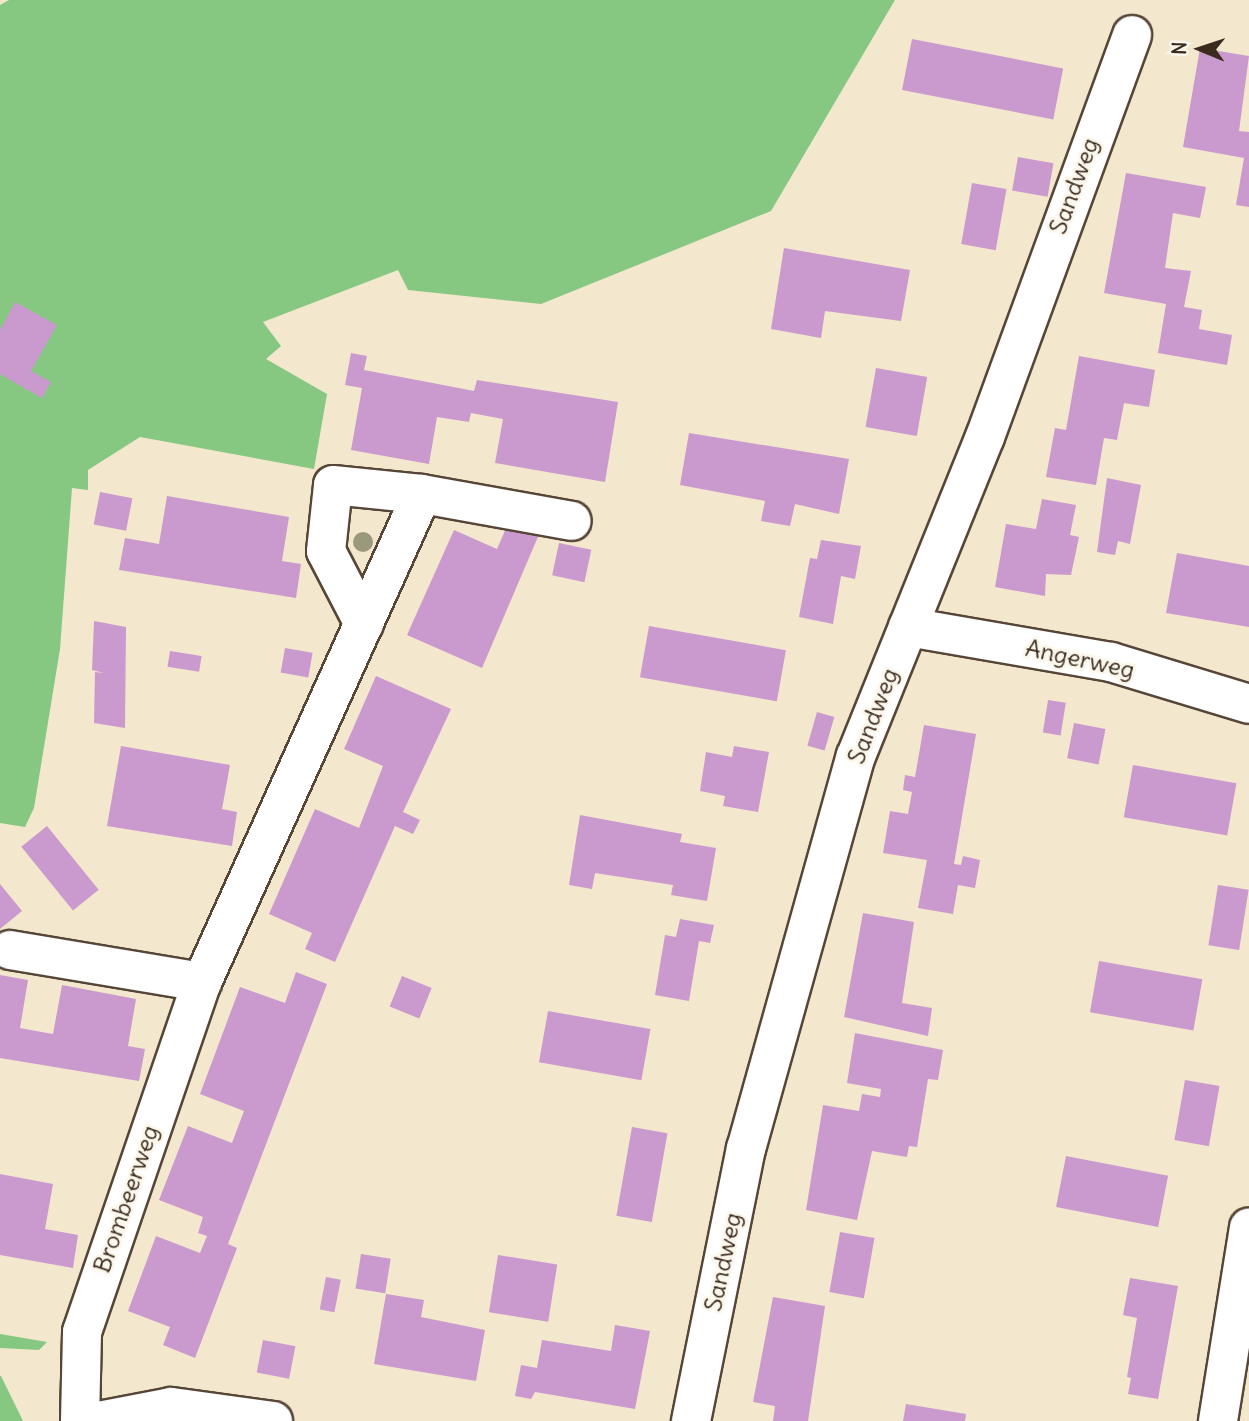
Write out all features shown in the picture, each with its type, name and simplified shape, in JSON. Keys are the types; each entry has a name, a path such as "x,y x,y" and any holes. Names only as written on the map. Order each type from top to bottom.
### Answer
{"street":[{"name":"Sandweg","path":"691,1421 746,1149 856,756 985,437 1132,35"},
{"path":"364,624 326,551 333,485 422,494 572,521"},
{"name":"Brombeerweg","path":"80,1421 82,1332 202,982 422,494"},
{"name":"Angerweg","path":"908,627 1111,662 1249,704"},
{"path":"9,950 202,982"},
{"path":"1218,1421 1249,1227"},
{"path":"99,1421 172,1407 273,1421"}],"green space":[{"path":"9,0 895,0 771,211 541,304 408,290 398,270 263,322 281,346 266,359 327,394 314,469 140,437 88,470 88,490 72,488 60,649 34,808 25,827 0,823 0,5"},
{"path":"0,1334 47,1342 39,1350 0,1348"},
{"path":"1,1376 23,1421 0,1421"}],"building":[{"path":"912,39 1063,68 1053,119 902,90"},
{"path":"1200,48 1249,56 1239,131 1249,132 1249,207 1236,205 1244,158 1183,147"},
{"path":"1018,157 1053,163 1048,197 1012,190"},
{"path":"1126,173 1206,187 1200,218 1173,213 1165,268 1191,271 1184,307 1202,310 1199,329 1232,335 1227,365 1158,353 1166,304 1104,293"},
{"path":"972,183 1006,189 996,250 961,244"},
{"path":"784,248 910,270 901,321 825,311 821,338 771,329"},
{"path":"15,302 57,325 31,371 51,382 42,398 0,374 0,330"},
{"path":"351,353 367,356 364,370 474,391 477,380 618,402 605,482 495,463 503,419 471,413 469,422 437,417 429,464 351,450 362,388 345,385"},
{"path":"1079,356 1155,370 1149,407 1124,403 1117,440 1104,438 1096,485 1046,477 1055,428 1066,430"},
{"path":"876,368 927,377 917,436 866,427"},
{"path":"689,433 849,459 839,514 795,504 790,526 761,521 765,501 680,485"},
{"path":"1107,478 1141,485 1130,544 1118,541 1115,555 1097,552"},
{"path":"100,492 132,498 126,531 94,524"},
{"path":"167,496 289,517 282,561 301,564 296,598 119,570 125,538 159,544"},
{"path":"1042,499 1076,505 1070,535 1079,537 1071,575 1046,574 1045,596 995,587 1006,524 1036,529"},
{"path":"510,519 540,532 482,668 407,635 454,530 497,549"},
{"path":"821,540 861,546 855,579 841,576 833,624 799,617 810,558 817,559"},
{"path":"559,543 591,550 584,582 552,575"},
{"path":"1177,553 1249,566 1249,627 1166,613"},
{"path":"94,621 126,627 125,728 94,723 95,672 104,673 92,670"},
{"path":"649,626 786,650 777,701 640,677"},
{"path":"285,648 313,653 308,677 281,673"},
{"path":"170,651 202,656 199,672 167,667"},
{"path":"376,676 451,709 403,812 420,820 413,834 395,826 335,962 305,949 312,933 269,914 315,809 359,828 383,766 344,749"},
{"path":"1048,700 1066,703 1061,735 1043,733"},
{"path":"817,712 834,717 825,751 807,746"},
{"path":"1074,723 1105,729 1099,764 1067,758"},
{"path":"924,725 976,734 954,864 961,865 963,856 980,860 975,888 958,885 953,914 918,908 927,860 883,853 890,811 908,814 912,792 903,790 905,775 915,777"},
{"path":"121,746 230,765 222,809 237,812 232,846 107,826"},
{"path":"734,746 769,752 758,812 723,806 725,796 700,791 706,752 732,757"},
{"path":"1133,765 1236,783 1227,835 1124,817"},
{"path":"580,815 682,834 680,842 716,848 707,901 671,895 673,885 595,873 592,889 569,885"},
{"path":"47,826 99,890 73,910 21,847"},
{"path":"0,884 22,911 0,929"},
{"path":"1218,885 1249,890 1239,950 1208,945"},
{"path":"863,913 914,922 902,1003 932,1008 928,1036 844,1017"},
{"path":"680,919 714,925 710,943 699,941 689,1001 655,995 665,935 676,937"},
{"path":"1099,961 1202,979 1193,1030 1090,1012"},
{"path":"296,972 327,984 228,1244 237,1248 195,1358 163,1345 170,1327 128,1311 156,1236 200,1253 207,1236 198,1233 203,1217 159,1200 188,1126 232,1143 244,1111 200,1094 240,987 285,1003"},
{"path":"0,975 28,980 20,1028 53,1034 62,985 136,999 128,1046 145,1049 139,1081 0,1058"},
{"path":"402,976 432,988 419,1019 390,1007"},
{"path":"548,1011 650,1029 641,1080 539,1062"},
{"path":"855,1033 943,1050 938,1080 928,1079 917,1147 909,1146 907,1157 872,1151 857,1220 806,1210 823,1105 859,1111 862,1094 880,1097 881,1089 847,1083"},
{"path":"1185,1080 1219,1086 1209,1146 1174,1140"},
{"path":"632,1127 667,1133 652,1222 616,1216"},
{"path":"1066,1156 1168,1176 1158,1227 1056,1207"},
{"path":"0,1174 53,1184 45,1229 78,1235 73,1268 0,1255"},
{"path":"840,1232 874,1238 864,1298 829,1292"},
{"path":"361,1254 391,1259 385,1293 356,1289"},
{"path":"498,1255 557,1264 548,1322 489,1312"},
{"path":"326,1277 341,1280 334,1312 320,1309"},
{"path":"1130,1278 1178,1286 1158,1399 1128,1394 1131,1378 1127,1377 1137,1318 1123,1315"},
{"path":"386,1294 424,1300 421,1317 485,1330 476,1381 374,1364"},
{"path":"773,1297 825,1306 808,1421 773,1421 775,1406 753,1402"},
{"path":"615,1325 650,1331 635,1409 535,1392 531,1399 515,1396 521,1365 537,1368 542,1340 611,1351"},
{"path":"263,1340 295,1346 289,1379 257,1372"},
{"path":"906,1404 966,1414 965,1421 903,1421"}]}
